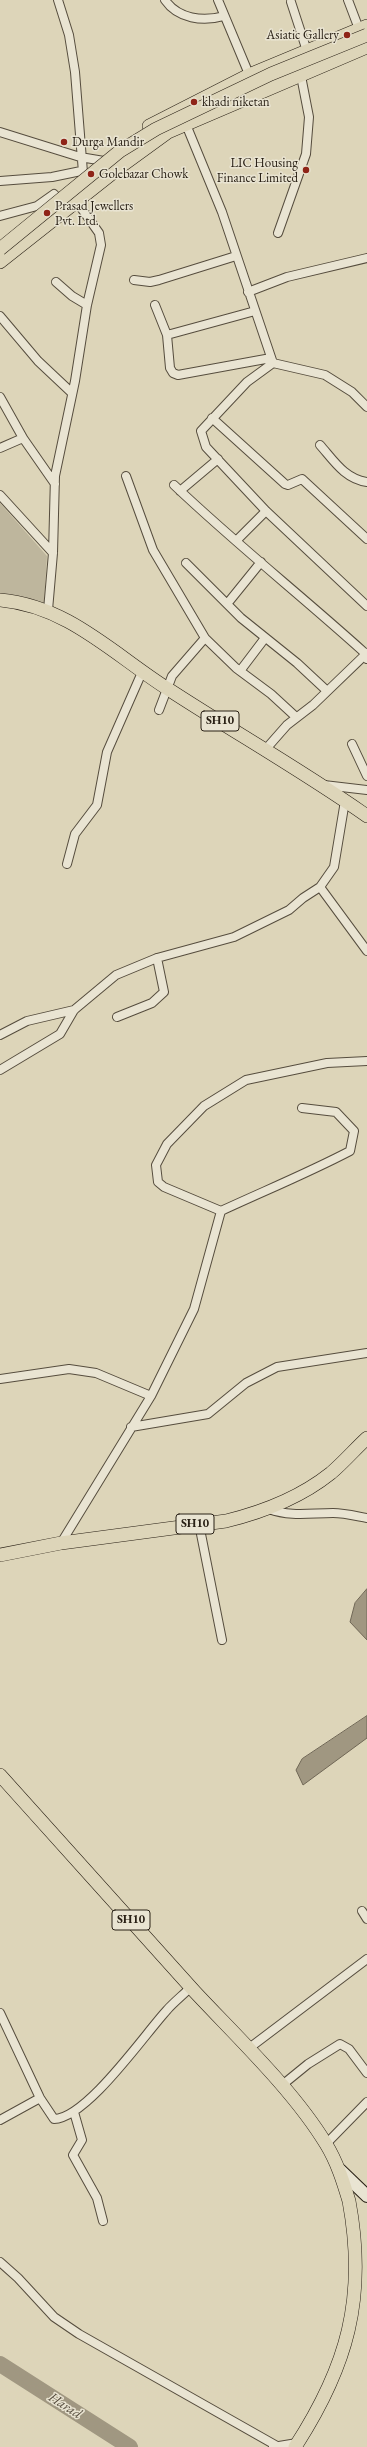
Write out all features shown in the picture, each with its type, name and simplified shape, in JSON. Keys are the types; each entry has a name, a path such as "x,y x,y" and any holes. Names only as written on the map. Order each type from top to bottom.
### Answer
{"main road":[{"path":"0,241 57,197 81,173 134,136 180,108 249,75 307,51 364,30"},
{"path":"0,249 120,151 156,128 364,30"},
{"path":"0,262 158,139 186,123 367,47"},
{"name":"SH10","path":"0,600 23,603 51,612 74,624 142,670 167,689 367,816"},
{"name":"SH10","path":"0,1555 61,1543 226,1521 269,1508 331,1473 367,1438"},
{"name":"SH10","path":"0,1775 279,2083 326,2144 340,2170 357,2230 361,2259 359,2301 355,2326 340,2372 296,2445"}],"street":[{"path":"51,612 55,484 87,305 101,245 101,238 77,202 81,173 74,72 69,35 58,0"},
{"path":"165,0 180,14 190,17 214,19 224,16"},
{"path":"218,0 257,94"},
{"path":"348,0 364,30"},
{"path":"291,2 307,51"},
{"path":"278,233 306,154 308,117 301,76"},
{"path":"180,108 222,212 254,312 272,361"},
{"path":"0,132 80,157 124,164"},
{"path":"0,181 81,173"},
{"path":"0,216 37,206 54,194 57,197 77,202"},
{"path":"134,280 150,282 159,280 236,256"},
{"path":"248,292 287,277 367,258"},
{"path":"56,282 72,296 87,305"},
{"path":"155,305 167,335 170,368 173,373 178,375 272,361 325,375 352,392 367,407"},
{"path":"167,335 254,312"},
{"path":"0,316 38,361 72,393"},
{"path":"272,361 248,382 201,431 206,447 266,511 367,606"},
{"path":"0,397 23,438 55,484"},
{"path":"212,418 285,484 288,485 302,479 367,539"},
{"path":"0,448 23,438"},
{"path":"320,445 346,474 355,480 367,482"},
{"path":"218,459 177,488 367,655 326,690 313,705 296,716 265,750"},
{"path":"126,476 153,550 205,638 240,671 296,716"},
{"path":"0,495 53,553"},
{"path":"236,541 266,511"},
{"path":"227,604 262,562"},
{"path":"186,563 227,604 265,638 316,679 326,690"},
{"path":"159,710 172,676 205,638"},
{"path":"240,671 265,638"},
{"path":"67,864 75,834 97,805 107,752 142,670"},
{"path":"352,744 367,776"},
{"path":"317,783 367,790"},
{"path":"0,1070 60,1034 74,1010 116,975 157,958 234,937 289,910 303,898 320,887 334,867 345,801"},
{"path":"320,887 367,951"},
{"path":"117,1017 152,1003 164,992 157,958"},
{"path":"0,1035 27,1021 74,1010"},
{"path":"302,1108 336,1112 354,1131 350,1151 308,1173 285,1181 221,1210 164,1187 158,1182 156,1165 167,1144 199,1111 246,1080 327,1062 367,1061"},
{"path":"61,1543 151,1396 194,1309 221,1210"},
{"path":"132,1427 208,1414 246,1384 278,1367 367,1353"},
{"path":"0,1379 69,1369 96,1374 151,1396"},
{"path":"269,1508 283,1514 334,1512 367,1518"},
{"path":"199,1524 222,1640"},
{"path":"362,1911 367,1919"},
{"path":"248,2049 367,1959"},
{"path":"0,2013 40,2098 54,2119 74,2112 96,2093 167,2009 191,1987"},
{"path":"279,2083 340,2044 349,2049 367,2073"},
{"path":"0,2120 40,2098"},
{"path":"326,2144 367,2102"},
{"path":"74,2112 82,2140 73,2154 97,2198 103,2221"},
{"path":"340,2170 367,2196"},
{"path":"0,2262 18,2278 54,2317 73,2329 275,2446 296,2445"}],"shaded area":[{"path":"0,503 47,556 44,603 0,595"},
{"path":"367,1589 367,1640 350,1622 355,1603"},
{"path":"367,1716 367,1738 303,1785 296,1770 302,1759"}],"waterway":[{"name":"Harad","path":"0,2364 130,2447"}],"place":[{"name":"Asiatic Gallery","path":"347,35"},
{"name":"khadi niketan","path":"194,102"},
{"name":"Durga Mandir","path":"64,142"},
{"name":"LIC Housing Finance Limited","path":"306,170"},
{"name":"Golebazar Chowk","path":"91,174"},
{"name":"Prasad Jewellers Pvt. Ltd.","path":"47,213"}]}
